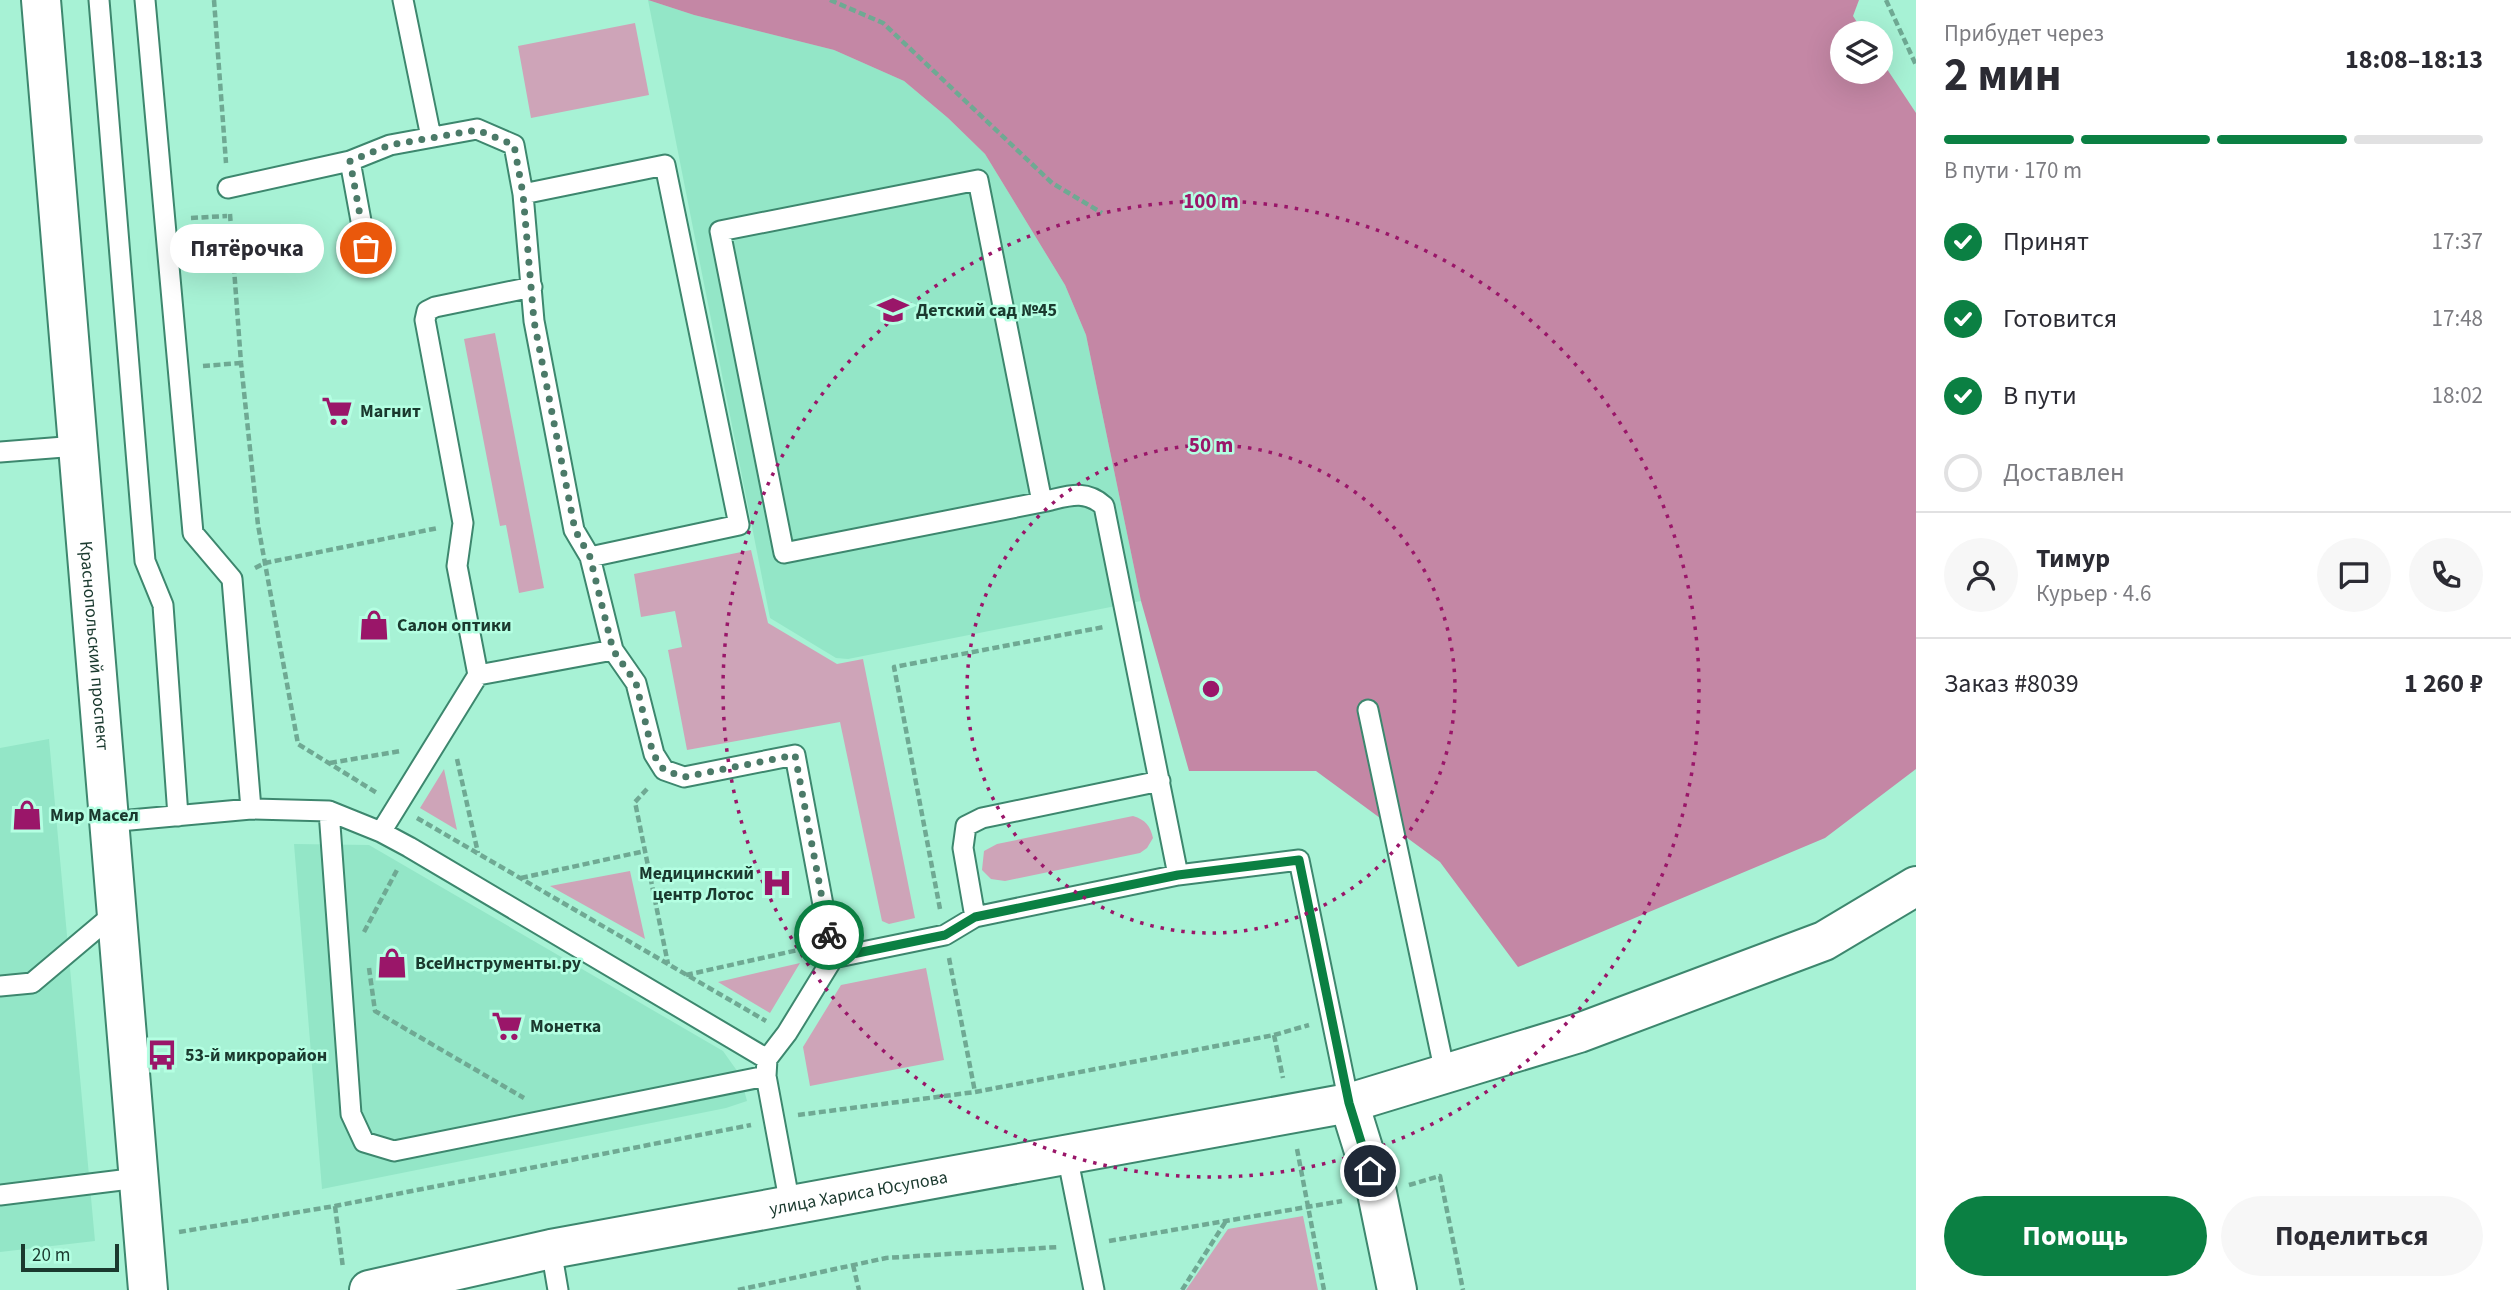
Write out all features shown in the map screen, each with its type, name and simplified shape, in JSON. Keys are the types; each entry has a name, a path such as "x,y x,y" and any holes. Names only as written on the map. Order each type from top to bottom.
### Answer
{"street":[{"name":"Краснопольский проспект","path":"41,0 148,1290"},
{"name":"улица Хариса Юсупова","path":"356,1284 1349,1103 1579,1033 1824,941 1916,886"},
{"path":"1349,1103 1377,1193 1397,1290"}],"lane":[{"path":"99,0 145,561 163,605 178,816"},
{"path":"145,0 192,533 232,579 251,809"},
{"path":"403,0 431,137"},
{"path":"228,188 350,161 390,145 477,130 514,145 523,194 534,321 575,530 590,557 613,650 636,683 653,754 664,770 684,777 795,755 831,950 767,1067 790,1205"},
{"path":"350,161 366,248"},
{"path":"523,194 665,165 739,525 590,557"},
{"path":"1042,502 978,180 720,231 783,553 1042,502 1075,495 1093,496 1104,506 1178,875"},
{"path":"380,832 478,675 457,566 463,523 425,320 427,311 435,307 532,287"},
{"path":"0,452 77,446"},
{"path":"478,675 613,650"},
{"path":"1368,710 1445,1073"},
{"path":"975,917 963,848 966,826 982,818 1160,781"},
{"path":"108,822 251,809 329,811 409,847 767,1067"},
{"path":"329,811 351,1114 364,1142 394,1151 767,1067"},
{"path":"831,950 945,935 975,917 1178,875 1299,860 1349,1103"},
{"path":"0,986 32,983 116,913"},
{"path":"1068,1154 1094,1290"},
{"path":"0,1195 138,1178"},
{"path":"551,1249 558,1290"}],"path":[{"path":"214,0 241,363 258,525 298,744 422,821 787,1033"},
{"path":"830,0 883,23 1052,183 1102,212"},
{"path":"1886,0 1916,65"},
{"path":"165,220 230,216"},
{"path":"179,368 241,363"},
{"path":"232,579 265,563 463,523"},
{"path":"448,720 478,854"},
{"path":"328,764 433,746"},
{"path":"664,770 635,802 668,965"},
{"path":"366,945 364,932 422,821"},
{"path":"521,878 645,851"},
{"path":"685,975 831,950"},
{"path":"368,958 375,1010 526,1099"},
{"path":"143,1238 335,1206 799,1115 975,1092 1274,1035 1331,1018"},
{"path":"1274,1035 1324,1290"},
{"path":"797,1101 799,1115"},
{"path":"738,1290 886,1258 1086,1245 1307,1208 1440,1176 1464,1290"},
{"path":"335,1206 356,1284"},
{"path":"1182,1290 1226,1221"},
{"path":"853,1265 859,1290"}],"shaded area":[{"name":"Детский сад №45","path":"648,0 694,15 834,50 904,81 985,154 1065,285 1086,335 1141,601 848,659 836,658 770,618"},
{"path":"648,0 1859,0 1853,16 1856,21 1830,21 1830,84 1893,84 1893,78 1916,113 1916,769 1825,838 1518,967 1440,862 1316,771 1189,771 1141,601 1086,335 1065,285 985,154 904,81 834,50 694,15"},
{"path":"635,23 649,95 531,118 518,46"},
{"path":"495,333 544,588 519,593 506,525 500,526 464,339"},
{"path":"751,550 768,623 837,664 863,659 915,918 889,924 882,921 840,722 687,750 668,650 682,647 675,611 641,617 634,574"},
{"path":"49,739 95,1241 0,1252 0,748"},
{"path":"444,769 457,830 420,808"},
{"path":"1133,816 1147,824 1153,838 1140,853 1005,881 991,879 982,870 984,851 997,844"},
{"path":"294,844 369,845 723,1051 740,1075 747,1101 726,1108 322,1189"},
{"path":"630,871 645,939 550,886"},
{"path":"800,963 770,1013 718,982"},
{"path":"926,968 944,1060 810,1086 803,1047 841,985"},
{"path":"1303,1216 1318,1290 1186,1290 1228,1229"}],"way so far":[{"path":"366,248 350,161 390,145 477,130 514,145 523,194 534,321 575,530 590,557 613,650 636,683 653,754 664,770 684,777 795,755 829,935"}],"place":[{"name":"Пятёрочка","path":"366,248"},
{"name":"Детский сад №45","path":"893,310"},
{"name":"Магнит","path":"337,411"},
{"name":"Салон оптики","path":"374,625"},
{"name":"Мир Масел","path":"27,815"},
{"name":"Медицинский центр Лотос","path":"777,883"},
{"name":"ВсеИнструменты.ру","path":"392,963"},
{"name":"Монетка","path":"507,1026"},
{"name":"53-й микрорайон","path":"162,1055"}],"route":[{"path":"829,935 833,958 945,935 975,917 1178,875 1299,860 1349,1103 1370,1171"}]}
